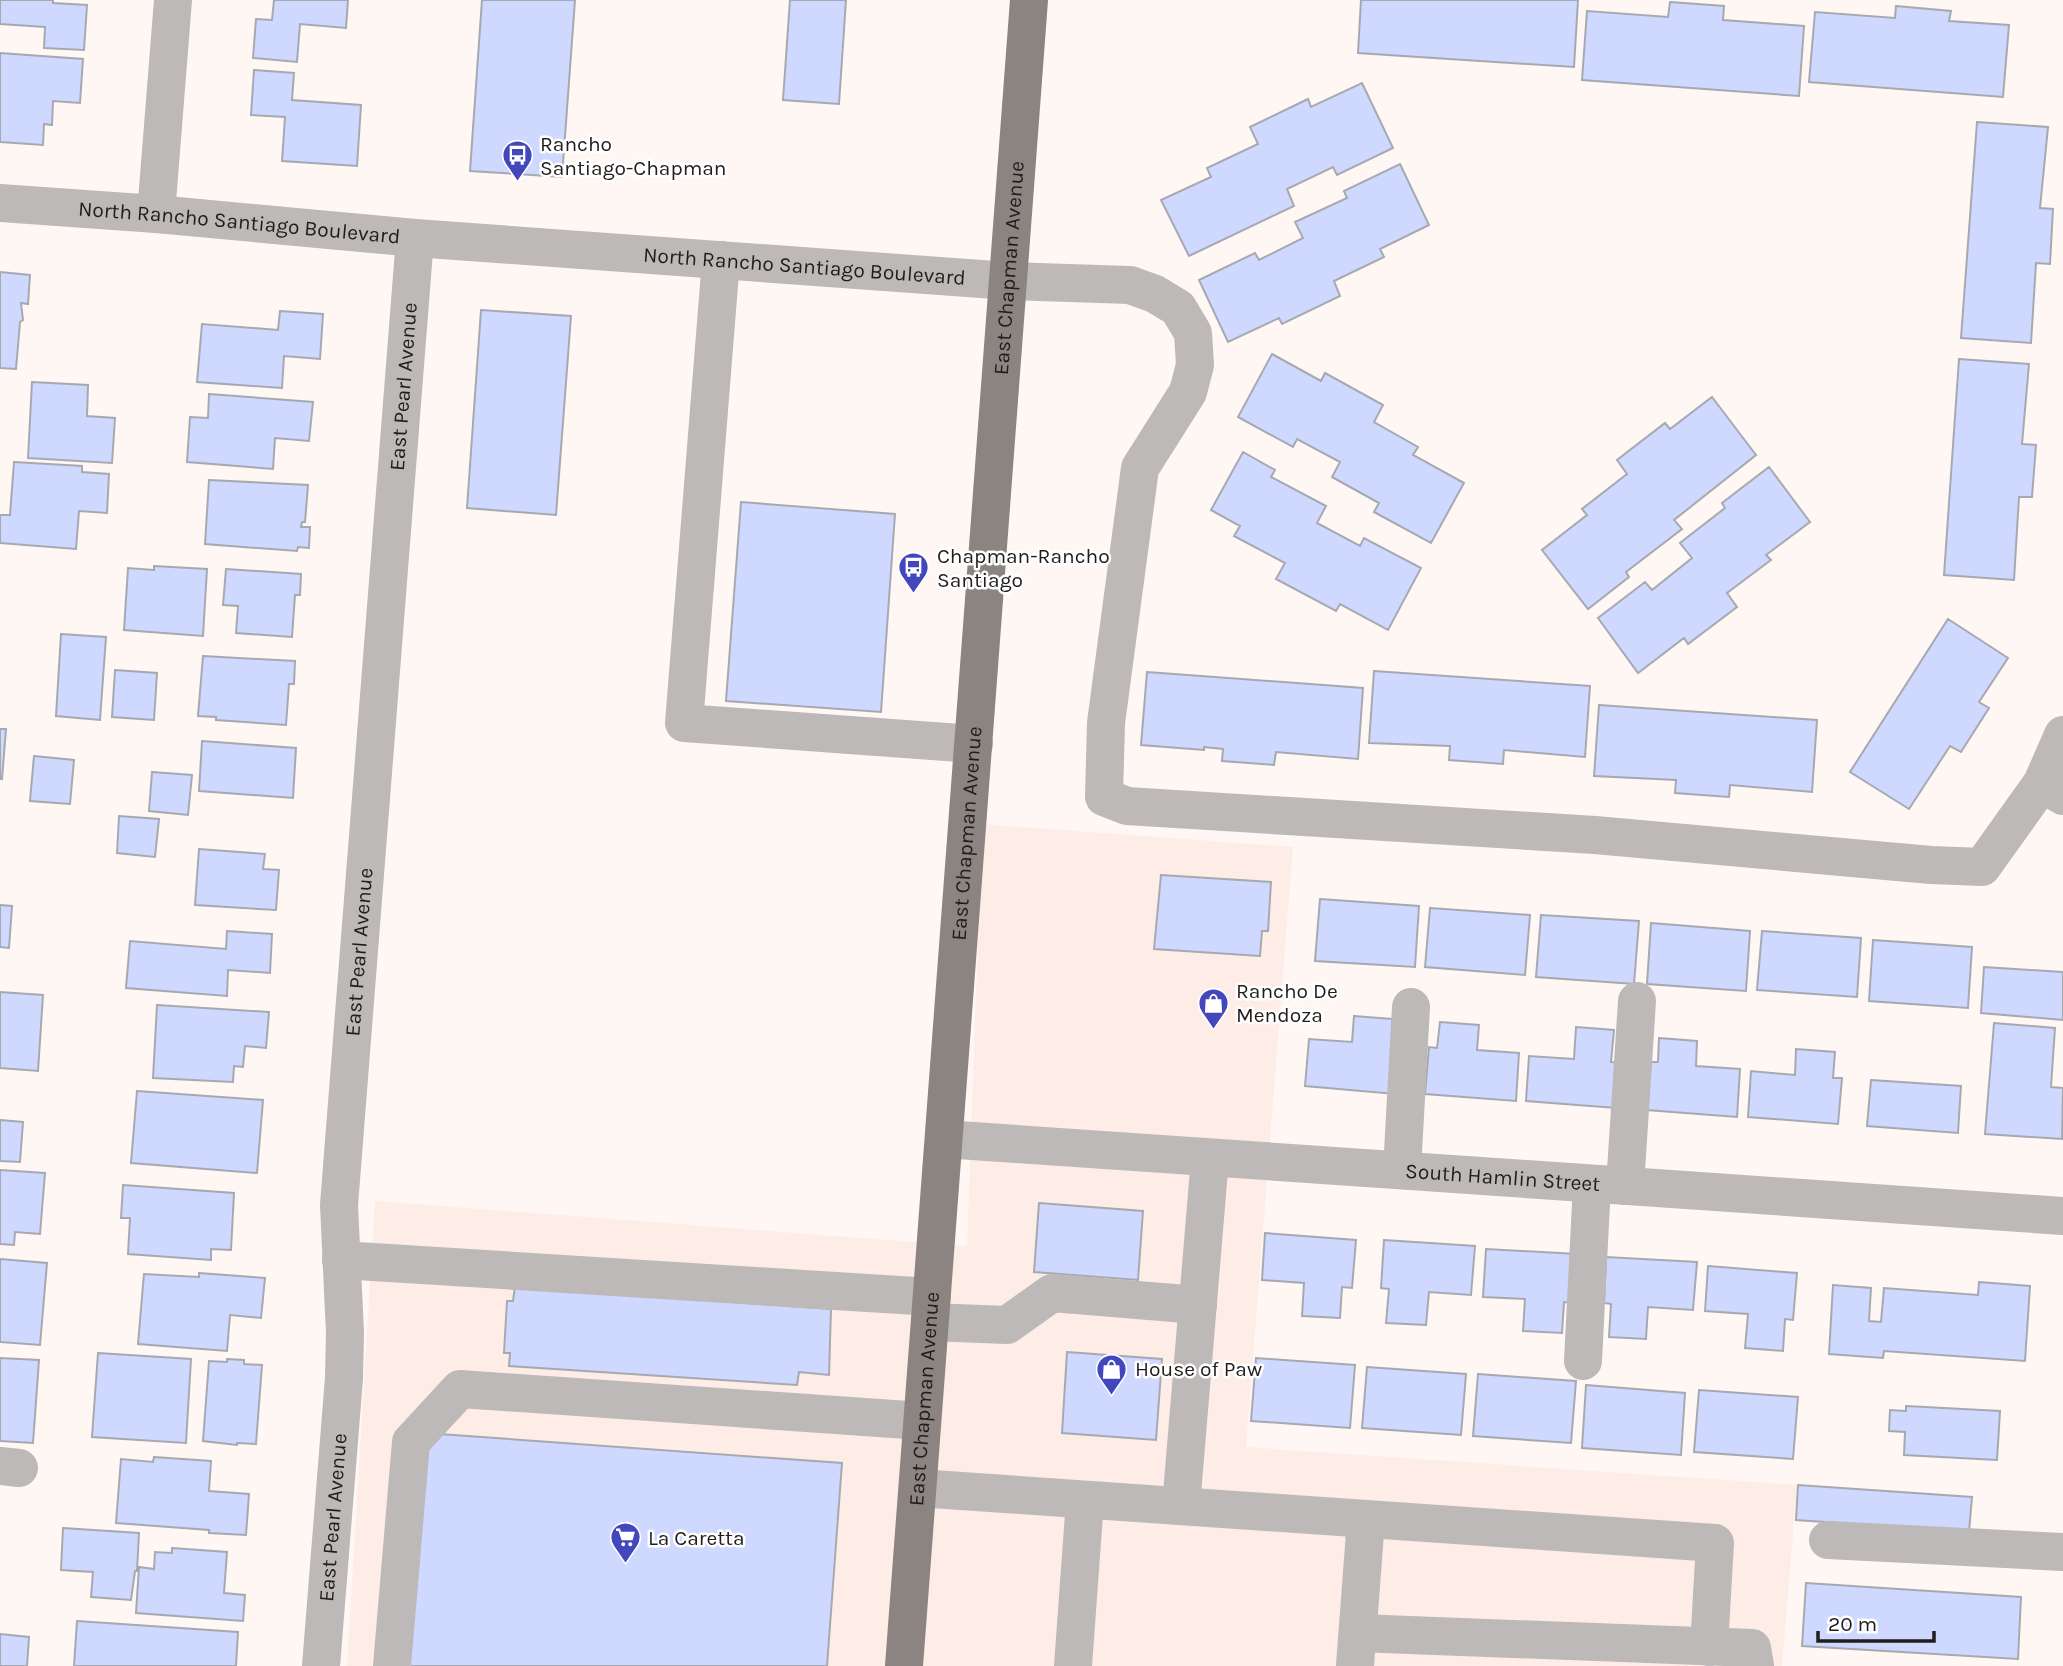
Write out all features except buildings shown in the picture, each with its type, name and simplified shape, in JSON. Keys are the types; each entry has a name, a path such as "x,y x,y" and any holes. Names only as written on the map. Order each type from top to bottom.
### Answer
{"main road":[{"name":"East Chapman Avenue","path":"904,1666 1030,0"}],"street":[{"path":"156,214 173,0"},
{"name":"North Rancho Santiago Boulevard","path":"0,203 156,214 415,238 1009,281 1130,285 1155,294 1178,308 1193,333 1195,365 1188,392 1140,468 1106,723 1104,797 1127,806 1595,835 1931,865 1982,867 2052,790"},
{"name":"East Pearl Avenue","path":"321,1666 344,1378 345,1334 339,1205 415,238"},
{"path":"721,260 684,723 974,744"},
{"path":"2052,790 2063,735"},
{"path":"1583,1361 1636,1000"},
{"path":"1402,1170 1411,1007"},
{"name":"South Hamlin Street","path":"944,1139 2063,1216"},
{"path":"1181,1506 1210,1158"},
{"path":"341,1260 931,1309 1007,1325 1052,1293 1198,1305"},
{"path":"393,1666 411,1442 460,1390 922,1421"},
{"path":"918,1488 1715,1543 1709,1647"},
{"path":"1073,1666 1085,1500"},
{"path":"1366,1519 1357,1650 1752,1648 1755,1666"},
{"path":"1828,1540 2063,1552"}],"shaded area":[{"path":"982,824 1293,847 1246,1447 1797,1485 1782,1666 347,1666 375,1201 967,1246"}],"place":[{"name":"Rancho Santiago-Chapman","path":"517,183"},
{"name":"Chapman-Rancho Santiago","path":"914,595"},
{"name":"Rancho De Mendoza","path":"1213,1030"},
{"name":"House of Paw","path":"1112,1396"},
{"name":"La Caretta","path":"625,1565"}]}
